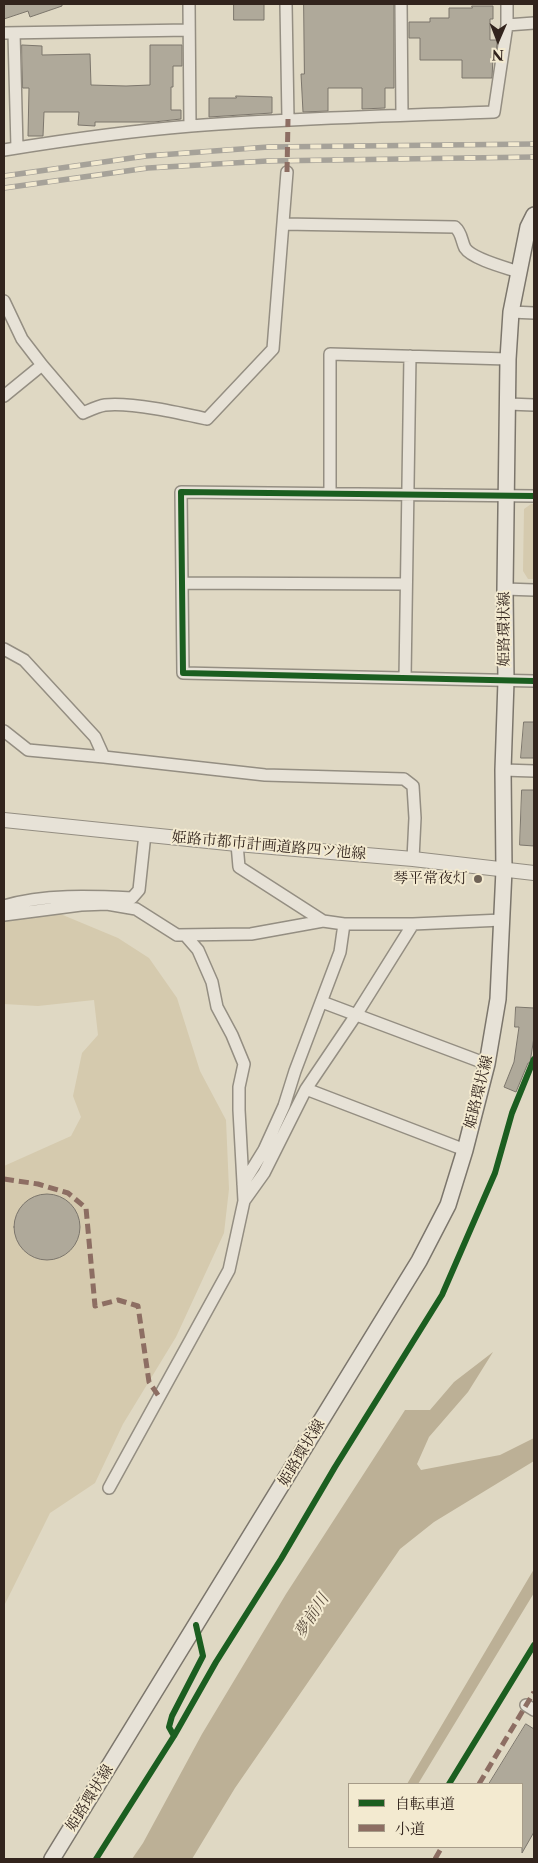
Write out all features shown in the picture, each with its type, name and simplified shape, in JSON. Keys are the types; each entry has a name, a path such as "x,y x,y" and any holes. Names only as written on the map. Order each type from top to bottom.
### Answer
{"main road":[{"name":"姫路環状線","path":"52,1859 419,1261 448,1205 487,1064 498,999 504,870 503,770 506,681 505,589 508,359 511,312 532,223"}],"street":[{"path":"189,4 190,126"},
{"path":"286,4 288,120"},
{"path":"401,4 402,115"},
{"path":"4,150 113,134 190,126 494,112 507,25 507,4"},
{"path":"507,25 534,23"},
{"path":"17,148 9,33 189,30"},
{"path":"4,301 22,340 83,413 105,405 126,406 178,412 206,419 273,349 287,172"},
{"path":"283,224 455,227 460,232 465,247 469,252 497,266 520,272"},
{"path":"511,312 534,313"},
{"path":"330,493 330,354 508,359"},
{"path":"405,678 410,356"},
{"path":"4,396 42,365"},
{"path":"508,404 534,405"},
{"path":"534,496 181,492 183,673 534,681"},
{"path":"182,583 406,584"},
{"path":"505,589 534,590"},
{"path":"4,649 24,660 31,667 95,737 104,757"},
{"path":"4,731 28,750 265,776 404,779 413,786 415,818 413,859"},
{"path":"503,770 534,771"},
{"name":"姫路市都市計画道路四ツ池線","path":"4,820 237,844 413,859 534,873"},
{"path":"4,906 83,896 132,898 139,890 145,834"},
{"path":"237,844 239,867 323,921"},
{"path":"4,915 81,905 107,904 136,909 177,935 251,934 323,921 344,924 413,924 502,920"},
{"path":"244,1201 264,1173 289,1109 295,1071 340,952 344,924"},
{"path":"243,1184 289,1109 306,1089 356,1015 413,924"},
{"path":"110,1488 229,1270 244,1201 239,1087 244,1064 232,1035 217,1007 212,982 198,950 185,935"},
{"path":"322,1002 487,1064"},
{"path":"306,1089 464,1150"}],"shaded area":[{"path":"534,504 534,579 528,579 523,571 524,509"},
{"path":"58,913 118,938 149,958 177,998 200,1071 226,1120 229,1189 224,1233 176,1337 123,1424 95,1483 50,1513 4,1606 4,1166 71,1136 81,1117 73,1096 82,1053 98,1035 94,1000 38,1006 4,1004 4,922 6,919"}],"water":[{"name":"夢前川","path":"493,1352 468,1392 429,1437 417,1464 421,1470 500,1455 534,1438 534,1461 434,1522 400,1549 235,1788 192,1859 132,1859 143,1843 202,1734 286,1594 405,1410 430,1410 454,1382"},
{"path":"534,1569 534,1593 419,1783 408,1783"}],"building":[{"path":"4,4 62,4 62,6 30,17 28,11 4,19"},
{"path":"234,4 264,4 264,20 234,20"},
{"path":"304,4 394,4 394,88 385,88 385,108 362,109 362,88 328,88 328,111 303,112 301,74 304,74"},
{"path":"472,6 493,6 493,19 490,19 490,40 497,40 497,44 495,57 493,57 492,78 462,78 462,60 420,60 420,38 409,38 409,22 430,22 430,18 449,18 449,8 472,8"},
{"path":"22,45 42,46 42,55 90,54 91,85 126,86 150,85 150,45 182,45 182,66 173,66 173,87 171,87 171,110 181,110 181,119 154,122 95,122 95,126 78,125 79,112 44,112 43,136 28,136 29,88 23,88"},
{"path":"236,96 272,97 272,113 209,117 209,98 236,98"},
{"path":"524,722 534,722 534,758 521,758"},
{"path":"522,790 534,790 534,846 520,845"},
{"path":"516,1007 534,1008 534,1037 530,1063 528,1063 516,1092 504,1087 514,1062 519,1027 515,1027"},
{"path":"47,1194 60,1196 75,1209 78,1214 80,1227 78,1240 65,1255 60,1258 47,1260 34,1258 19,1245 16,1240 14,1227 16,1214 29,1199 34,1196"},
{"path":"526,1724 534,1729 534,1832 522,1853 523,1783 490,1783"}],"railway":[{"path":"4,176 146,156 268,147 534,144"},
{"path":"4,188 148,168 267,161 534,157"}],"marked path":[{"path":"287,172 288,119"},
{"path":"4,1179 38,1184 68,1193 86,1208 95,1306 118,1300 138,1306 149,1382 160,1398"},
{"path":"480,1783 534,1692"},
{"path":"435,1859 441,1848"}],"cycle path":[{"path":"534,496 181,492 183,673 534,681"},
{"path":"96,1859 174,1736 216,1662 442,1295 495,1173 512,1113 534,1059"},
{"path":"174,1736 169,1727 172,1716 203,1656 196,1625"},
{"path":"450,1783 534,1645"}],"place":[{"name":"琴平常夜灯","path":"478,879"}]}
